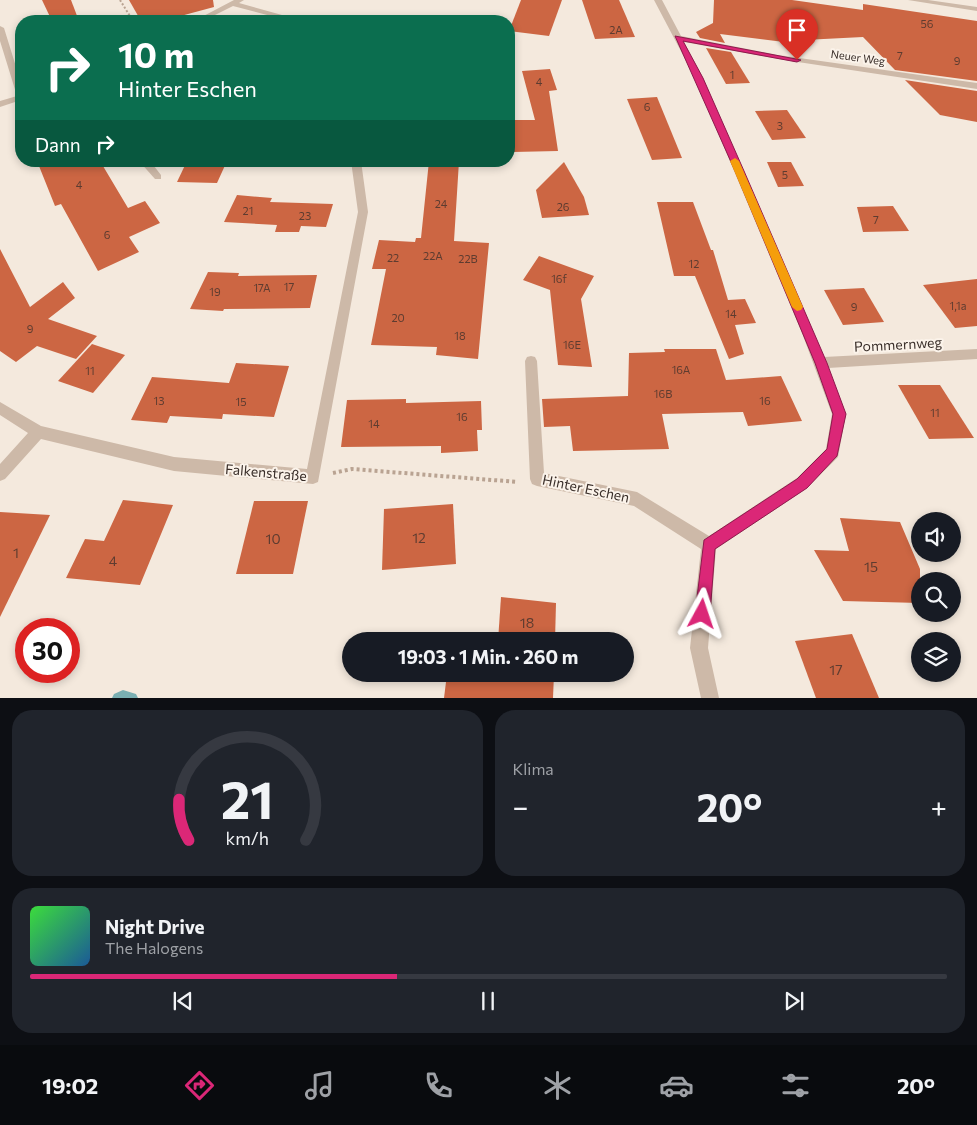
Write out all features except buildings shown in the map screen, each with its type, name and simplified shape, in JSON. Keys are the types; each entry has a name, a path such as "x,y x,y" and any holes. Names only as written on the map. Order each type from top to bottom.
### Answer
{"street":[{"path":"658,0 699,78 821,363 839,414 833,452 802,483 709,545 699,648 710,698"},
{"path":"912,0 977,9"},
{"path":"213,15 237,2 276,15"},
{"path":"0,28 15,77"},
{"name":"Neuer Weg","path":"677,38 778,57 977,86"},
{"path":"0,104 15,99"},
{"path":"149,167 158,177"},
{"name":"Falkenstraße","path":"0,408 38,432 174,464 312,477 363,212 357,167"},
{"name":"Pommernweg","path":"821,363 977,354"},
{"name":"Hinter Eschen","path":"531,361 537,479 637,499 709,545"},
{"path":"0,474 38,432"}],"path":[{"path":"120,0 129,15"},
{"path":"312,477 352,469 515,482 537,479"}],"waterway":[{"path":"118,698 123,696 132,698"}],"slow traffic":[{"path":"735,161 797,307"}],"route":[{"path":"702,614 709,545 802,483 833,452 839,414 821,363 740,171 699,78 677,38 797,60"}]}
